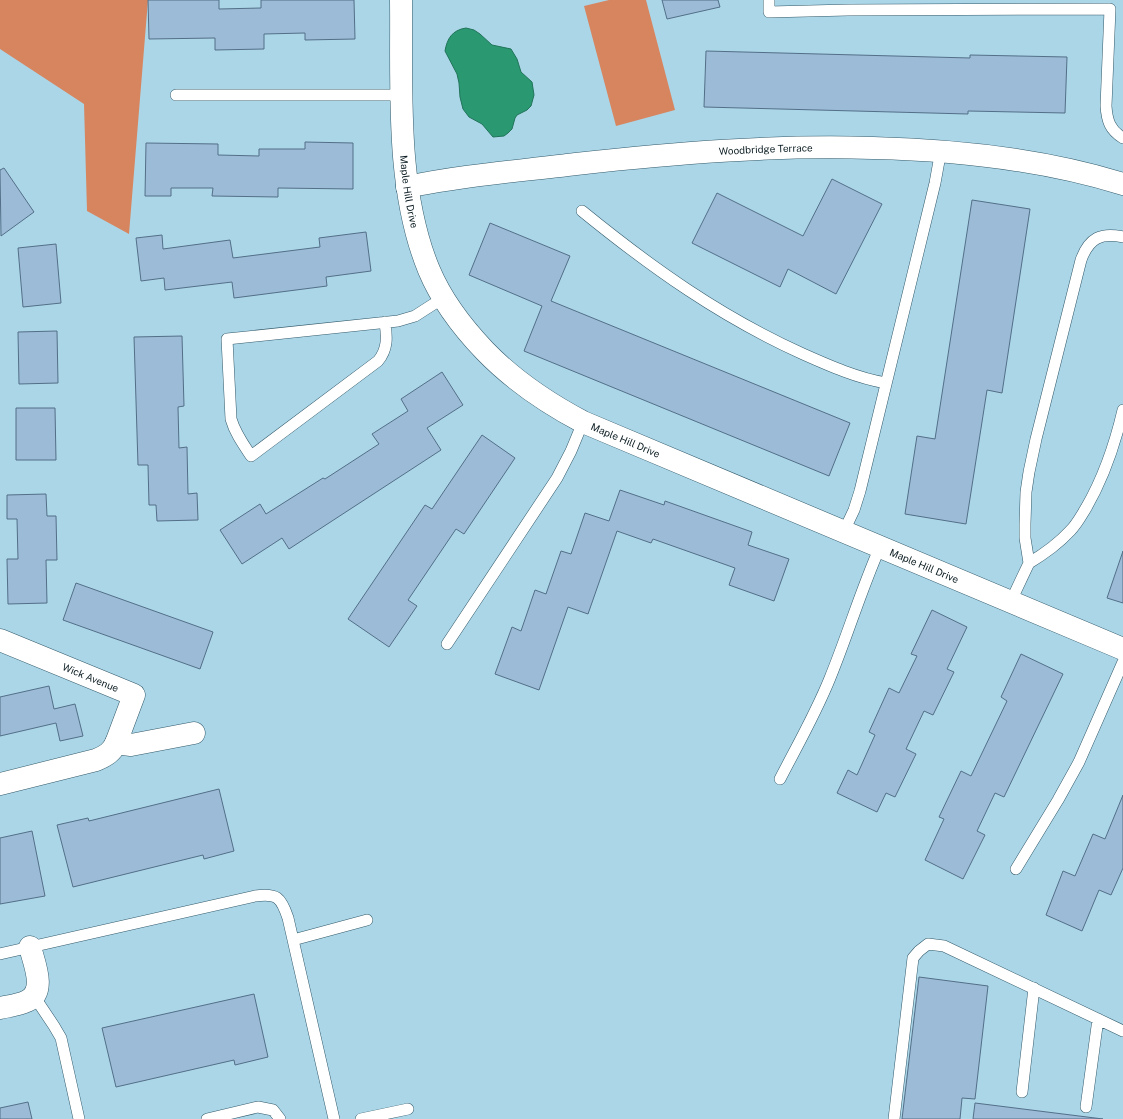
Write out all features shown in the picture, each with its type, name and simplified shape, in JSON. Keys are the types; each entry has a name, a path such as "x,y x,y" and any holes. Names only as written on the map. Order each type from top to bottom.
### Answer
{"street":[{"name":"Maple Hill Drive","path":"401,0 403,133 407,187 423,255 443,298 460,324 508,373 544,400 583,422 1123,649"},
{"name":"Woodbridge Terrace","path":"407,187 448,180 616,160 723,150 825,147 941,150 995,156 1027,161 1087,174 1123,184"},
{"name":"Wick Avenue","path":"0,640 134,695 113,750 108,754 96,760 0,784"},
{"path":"116,743 124,745 135,744 194,733"},
{"path":"0,1008 23,1003 34,996 37,991 38,979 30,947"}],"lane":[{"path":"769,0 769,12 848,10 1110,9 1106,115 1111,129 1123,138"},
{"path":"176,95 402,95"},
{"path":"844,531 854,510 860,491 935,183 941,150"},
{"path":"582,211 631,251 665,276 742,323 825,364 854,375 886,383"},
{"path":"1029,563 1025,538 1025,510 1029,472 1081,260 1087,247 1095,239 1104,235 1123,237"},
{"path":"386,322 386,349 378,361 251,456 238,436 232,419 227,339 386,322 415,316 443,298"},
{"path":"1011,602 1029,563 1051,549 1071,530 1098,487 1105,471 1123,410"},
{"path":"448,644 557,478 571,451 583,422"},
{"path":"780,779 808,726 829,679 880,547"},
{"path":"1016,869 1079,762 1123,662"},
{"path":"0,954 264,895 278,897 288,918 334,1119"},
{"path":"293,940 367,920"},
{"path":"894,1119 913,958 928,944 944,946 1123,1031"},
{"path":"1022,1092 1034,988"},
{"path":"34,996 61,1038 79,1119"},
{"path":"1086,1107 1098,1019"},
{"path":"207,1119 258,1108 273,1110 280,1119"},
{"path":"361,1119 408,1109"}],"shaded area":[{"path":"0,0 148,0 129,234 87,211 84,104 0,49"},
{"path":"609,0 646,0 675,110 616,126 584,6"},
{"path":"466,28 474,30 492,45 511,49 517,59 521,72 532,82 534,95 531,106 527,110 517,115 512,129 504,136 493,137 482,124 469,117 463,109 457,74 445,51 451,36 457,31"}],"building":[{"path":"148,0 219,0 219,9 261,8 261,0 354,0 355,39 305,40 305,33 264,34 264,49 215,50 215,38 149,39"},
{"path":"662,0 718,0 720,7 667,19"},
{"path":"706,51 970,58 970,55 1067,57 1065,113 968,111 968,114 704,107"},
{"path":"305,142 353,143 353,189 278,188 278,197 212,196 213,188 171,188 171,196 145,196 146,143 218,144 218,155 259,156 259,149 305,149"},
{"path":"4,168 34,212 1,236 0,170"},
{"path":"832,179 882,204 836,294 788,269 780,287 692,243 717,193 803,236"},
{"path":"972,200 1030,209 1002,393 987,390 966,524 905,514 917,436 935,439"},
{"path":"490,223 570,256 551,301 850,423 829,476 524,351 542,306 469,275"},
{"path":"366,232 371,271 326,277 327,286 234,298 232,282 165,290 164,278 141,281 136,238 162,235 163,249 230,240 233,258 320,247 319,238"},
{"path":"56,244 61,303 23,307 18,248"},
{"path":"57,331 58,383 19,384 18,332"},
{"path":"182,336 184,406 178,407 179,448 187,447 188,494 197,493 198,520 157,521 156,505 149,505 148,465 138,465 134,337"},
{"path":"442,372 463,405 427,428 441,450 289,549 282,538 242,564 220,530 260,504 266,514 323,478 325,479 379,444 372,434 408,411 401,399"},
{"path":"16,408 55,408 56,460 16,460"},
{"path":"482,435 515,458 464,534 456,529 408,600 417,606 389,647 348,619 425,505 432,509"},
{"path":"620,490 664,505 665,501 752,532 748,545 789,559 774,601 729,585 735,568 653,539 651,543 617,531 588,614 568,607 539,690 495,674 512,627 521,631 535,590 546,594 561,551 571,554 585,513 609,521"},
{"path":"46,494 47,516 56,516 57,560 46,560 47,603 8,604 7,559 18,559 17,519 7,519 7,495"},
{"path":"1123,551 1123,603 1107,598"},
{"path":"76,583 213,632 200,669 63,620"},
{"path":"932,610 967,627 947,669 954,672 933,715 924,711 906,749 916,754 895,797 886,793 877,812 837,793 848,770 857,775 875,735 869,732 889,688 899,693 917,656 911,654"},
{"path":"1021,654 1063,674 1004,797 995,793 977,831 985,835 963,879 925,860 944,819 939,817 961,771 971,776 1007,701 1001,697"},
{"path":"49,686 54,709 75,704 83,736 60,741 56,723 0,736 0,697"},
{"path":"219,789 234,851 204,859 203,855 73,887 57,825 88,818 89,821"},
{"path":"1123,795 1123,868 1111,895 1099,890 1082,931 1046,915 1063,871 1075,876 1093,834 1105,839"},
{"path":"32,831 45,896 0,904 0,838"},
{"path":"919,977 988,986 975,1099 962,1098 960,1119 902,1119"},
{"path":"254,994 268,1057 235,1065 234,1060 116,1087 102,1028"},
{"path":"28,1102 32,1119 0,1119 0,1108"},
{"path":"975,1103 1103,1119 973,1119"}]}
